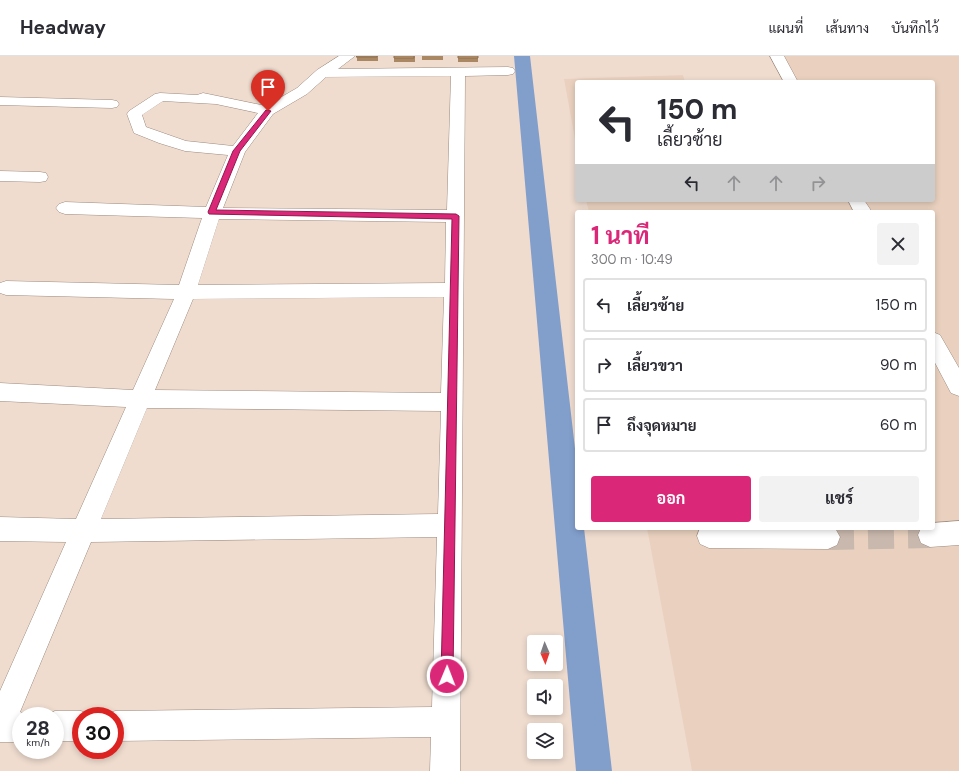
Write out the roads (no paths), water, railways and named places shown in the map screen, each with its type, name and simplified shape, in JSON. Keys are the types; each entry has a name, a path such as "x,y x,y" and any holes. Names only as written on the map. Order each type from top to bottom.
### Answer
{"street":[{"path":"12,727 0,726 186,292 212,212 237,151 268,111 302,91 322,73 348,56"},
{"path":"776,56 790,80"},
{"path":"322,73 508,71"},
{"path":"445,771 458,72"},
{"path":"183,92 268,111"},
{"path":"216,100 160,97 134,114 139,130 164,140 185,146 237,151"},
{"path":"0,101 112,104"},
{"path":"0,176 40,177"},
{"path":"65,208 456,216"},
{"path":"6,288 186,292 454,290"},
{"path":"935,344 959,387"},
{"path":"0,392 140,399 452,402"},
{"path":"0,529 83,532 450,525"},
{"path":"930,535 959,533"},
{"path":"709,536 828,537"},
{"path":"124,726 446,722"}],"waterway":[{"path":"522,56 594,771"}],"tunnel":[{"path":"828,537 930,535"}]}
